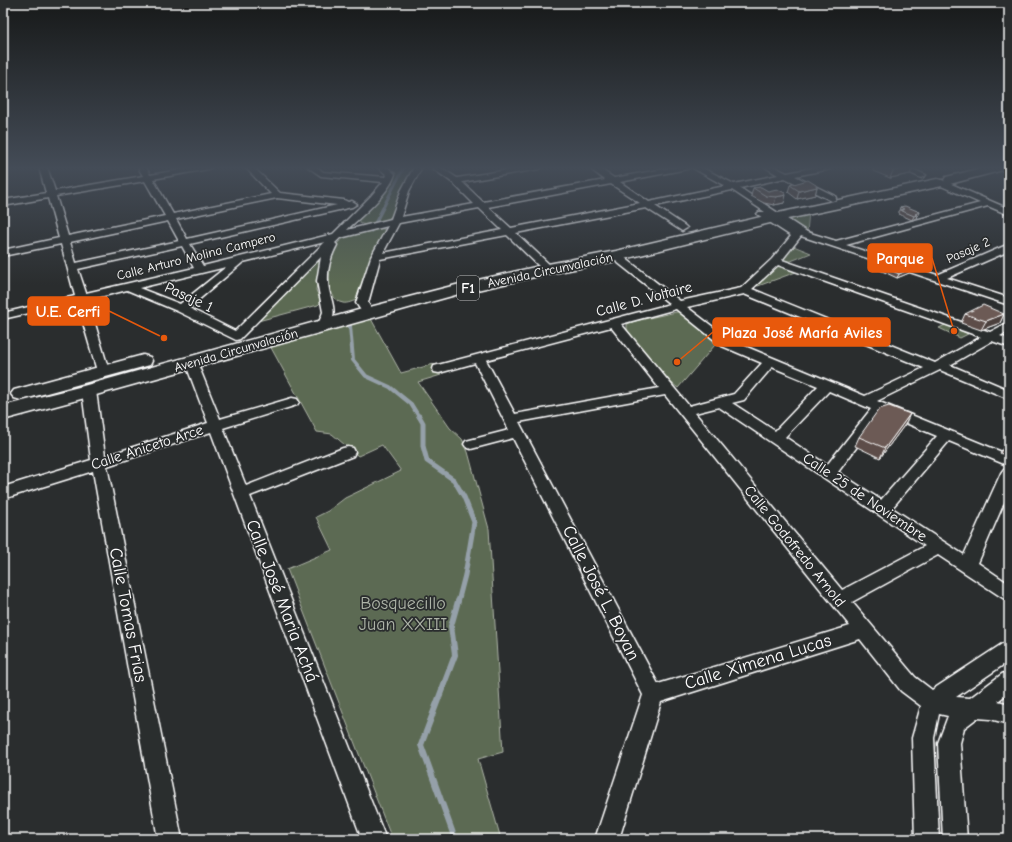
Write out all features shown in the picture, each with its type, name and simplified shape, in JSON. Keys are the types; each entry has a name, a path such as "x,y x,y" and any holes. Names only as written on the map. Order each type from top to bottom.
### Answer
{"highway":[{"name":"Avenida Circunvalación","path":"3,399 103,372 240,342 365,308 449,281 544,265 616,256 802,206"},
{"name":"Avenida Circunvalación","path":"544,265 682,228 770,215 808,206"},
{"name":"Avenida Circunvalación","path":"3,413 89,391 191,362 240,342"}],"street":[{"path":"55,206 72,267 83,297 103,372"},
{"path":"165,206 200,270"},
{"path":"3,253 225,206"},
{"path":"72,267 185,243 342,206"},
{"path":"240,342 366,206"},
{"path":"365,308 376,257 395,221 400,206"},
{"name":"Calle Arturo Molina Campero","path":"3,316 200,270 395,221 469,206"},
{"path":"483,206 508,232 544,265"},
{"path":"376,257 639,206"},
{"path":"648,206 682,228"},
{"path":"759,206 795,233 796,236 776,261 745,290 1009,395"},
{"path":"834,245 977,206"},
{"path":"996,206 1009,212"},
{"path":"770,215 804,234 834,245 1009,302"},
{"path":"352,220 359,227 372,227"},
{"path":"327,318 322,281 326,256 337,236"},
{"name":"Pasaje 2","path":"938,278 1009,247"},
{"path":"616,256 726,343 1009,461"},
{"path":"181,309 242,259"},
{"path":"776,261 1009,343"},
{"name":"Pasaje 1","path":"128,287 181,309 240,342"},
{"name":"Calle D. Voltaire","path":"439,368 679,305 745,290"},
{"name":"Calle Godofredo Arnold","path":"614,323 669,390 684,411 908,684 932,702 954,707 973,708 1009,714"},
{"path":"866,401 937,366 1009,326"},
{"name":"Calle José L. Boyan","path":"479,358 515,425 653,695"},
{"path":"684,411 740,396 770,361"},
{"name":"Calle José Maria Achá","path":"191,362 374,839"},
{"path":"776,438 827,385"},
{"path":"471,444 515,425 669,390"},
{"name":"Calle Tomas Frias","path":"89,391 99,464 170,839"},
{"name":"Calle Aniceto Arce","path":"3,493 99,464 214,425 292,402"},
{"name":"Calle 25 de Noviembre","path":"721,402 1009,593"},
{"path":"829,473 880,407"},
{"path":"882,509 946,435"},
{"path":"241,494 348,452"},
{"path":"968,566 1009,473"},
{"path":"839,600 939,546"},
{"name":"Calle Ximena Lucas","path":"653,695 864,630"},
{"path":"927,839 923,738 932,702 1009,650"},
{"path":"955,839 949,743 956,722 1009,680"},
{"path":"607,839 653,695"}],"green space":[{"path":"371,206 396,206 390,217 377,224 362,224 358,222 358,219"},
{"path":"809,212 807,232 789,219 789,217"},
{"path":"377,228 384,229 385,231 369,263 358,299 345,303 337,300 332,294 330,286 329,267 331,257 337,244 345,237"},
{"path":"791,245 811,253 786,263 778,260"},
{"path":"321,257 316,290 321,302 318,305 258,321"},
{"path":"774,262 796,272 758,286 756,285"},
{"path":"681,311 713,339 715,345 678,388 668,380 627,331 627,324"},
{"name":"Bosquecillo Juan XXIII","path":"370,317 401,373 434,364 441,375 418,382 450,428 462,439 468,452 489,529 503,752 478,759 501,839 392,839 287,569 332,550 316,517 328,511 345,498 401,471 382,445 358,456 332,434 317,432 269,344"},
{"path":"947,324 968,334 960,338 939,328"}],"building":[{"path":"906,206 920,212 914,216 900,210 904,209 900,207"},
{"path":"888,263 898,267 904,266 910,269 899,274 882,266"},
{"path":"983,305 1004,314 986,321 965,314"},
{"path":"889,406 910,414 885,448 859,437 879,409"}],"waterway":[{"path":"371,231 384,206"},
{"path":"350,326 353,360 366,376 390,387 411,404 419,417"},
{"path":"419,416 423,423 423,446 427,461 454,480 464,497 474,522 465,575 458,602"},
{"path":"455,839 421,745 455,655 451,626 458,601"}],"place":[{"name":"Parque","path":"954,331"},
{"name":"U.E. Cerfi","path":"164,338"},
{"name":"Plaza José María Aviles","path":"677,362"}]}
